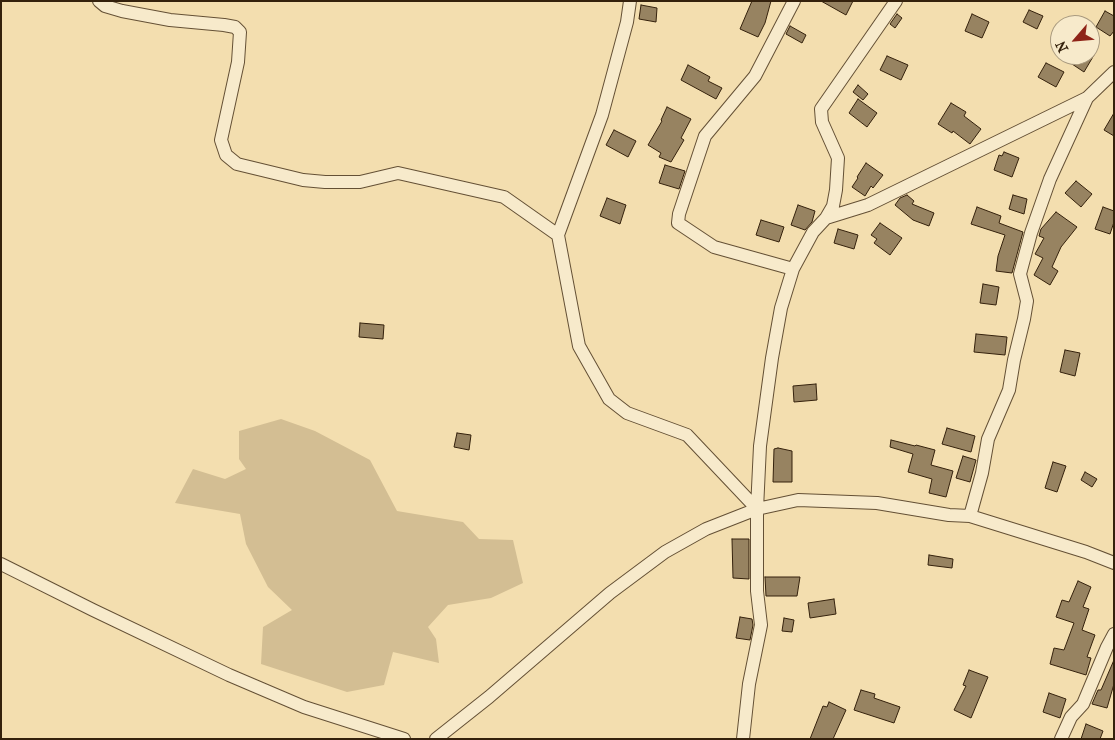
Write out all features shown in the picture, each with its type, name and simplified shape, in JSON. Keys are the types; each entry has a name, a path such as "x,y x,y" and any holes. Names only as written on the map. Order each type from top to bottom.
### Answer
{"street":[{"path":"99,1 105,6 122,11 170,20 224,25 235,27 240,32 238,62 220,140 226,155 237,164 303,180 324,182 360,182 398,173 504,197 558,235"},
{"path":"630,1 627,22 602,115 558,235 579,346 609,399 628,413 687,435 757,509"},
{"path":"793,269 714,247 678,223 679,214 705,136 755,76 794,1"},
{"path":"743,739 749,684 762,625 757,591 757,509 760,446 781,308 793,269 813,232 834,206 838,158 822,122 821,109 896,1"},
{"path":"826,218 868,205 1087,98 1114,72"},
{"path":"970,516 982,472 988,439 1009,390 1027,301 1020,274 1031,233 1050,179 1087,98"},
{"path":"436,739 489,697 610,593 665,552 706,529 757,509 798,500 877,503 949,515 970,516 1086,552 1114,563"},
{"path":"1,564 110,618 304,707 404,739"},
{"path":"1061,739 1071,717 1083,704 1114,634"}],"shaded area":[{"path":"281,419 315,431 370,460 397,511 463,522 479,539 513,540 523,583 491,598 448,605 428,627 436,639 439,663 393,652 384,685 347,692 261,664 263,627 292,610 268,587 246,544 240,514 175,503 193,469 225,479 246,469 239,459 239,431"}],"building":[{"path":"752,1 771,1 765,23 758,37 740,29"},
{"path":"821,1 853,1 846,15"},
{"path":"641,5 657,8 656,22 639,19"},
{"path":"1029,10 1043,16 1037,29 1023,22"},
{"path":"1105,11 1114,16 1114,31 1110,36 1100,30 1100,20"},
{"path":"897,14 902,18 895,28 890,24"},
{"path":"972,14 989,22 982,38 965,31"},
{"path":"790,26 806,35 802,43 786,34"},
{"path":"887,56 908,65 901,80 880,70"},
{"path":"1046,63 1064,72 1056,87 1038,77"},
{"path":"688,65 710,77 708,81 722,88 716,99 681,80"},
{"path":"1074,65 1088,65 1084,72"},
{"path":"858,85 868,94 863,100 853,92"},
{"path":"858,99 877,113 867,127 849,113"},
{"path":"951,103 966,112 964,116 981,129 970,144 953,131 952,133 938,124"},
{"path":"667,107 691,119 681,138 684,140 671,162 659,157 661,153 648,145 662,121"},
{"path":"1114,113 1114,136 1104,130"},
{"path":"614,130 636,141 628,157 606,145"},
{"path":"1004,152 1019,158 1012,177 994,170 999,155 1002,156"},
{"path":"866,163 883,175 873,188 871,186 865,196 852,187"},
{"path":"665,165 685,171 679,189 659,183"},
{"path":"1076,181 1092,194 1081,207 1065,193"},
{"path":"907,195 914,201 912,204 934,213 929,226 913,220 895,205 900,198"},
{"path":"1013,195 1027,199 1024,214 1009,209"},
{"path":"607,198 626,205 620,224 600,216"},
{"path":"798,205 815,211 812,222 805,230 791,225"},
{"path":"977,207 1001,216 999,223 1023,232 1012,273 996,271 998,256 1005,235 971,224"},
{"path":"1103,207 1114,211 1114,222 1110,234 1095,229"},
{"path":"1056,212 1077,227 1061,247 1052,267 1058,271 1050,285 1034,275 1043,258 1035,254 1044,238 1039,236 1041,229"},
{"path":"761,220 784,227 779,242 756,235"},
{"path":"880,223 902,238 890,255 874,243 877,239 871,235"},
{"path":"838,229 858,235 854,249 834,243"},
{"path":"983,284 999,287 996,305 980,303"},
{"path":"360,323 384,325 383,339 359,337"},
{"path":"976,334 1007,337 1005,355 974,352"},
{"path":"1065,350 1080,353 1075,376 1060,372"},
{"path":"816,384 817,400 794,402 793,386"},
{"path":"947,428 975,436 971,452 942,444"},
{"path":"457,433 471,435 469,450 454,447"},
{"path":"891,440 935,450 931,465 953,471 946,497 929,493 932,479 908,472 913,454 890,447"},
{"path":"774,449 792,451 792,482 773,482"},
{"path":"963,456 976,460 970,482 956,478"},
{"path":"1053,462 1066,466 1057,492 1045,488"},
{"path":"1085,472 1097,479 1092,487 1081,480"},
{"path":"732,539 749,539 749,579 733,578"},
{"path":"929,555 953,559 952,568 928,565"},
{"path":"765,577 800,577 797,596 766,596"},
{"path":"1078,581 1091,587 1083,607 1089,609 1082,630 1095,635 1087,657 1091,658 1086,675 1050,664 1054,648 1064,650 1074,623 1056,617 1062,600 1069,602"},
{"path":"834,599 836,614 810,618 808,603"},
{"path":"740,617 752,619 753,625 750,640 736,638"},
{"path":"784,618 794,620 792,632 782,631"},
{"path":"1114,660 1114,684 1107,708 1092,704 1098,690 1101,690"},
{"path":"969,670 988,677 971,718 954,710 966,686 963,685"},
{"path":"861,690 875,694 874,698 900,707 894,723 854,710"},
{"path":"1049,693 1066,699 1060,718 1043,712"},
{"path":"829,702 846,710 833,739 810,739 823,706 827,707"},
{"path":"1086,724 1103,731 1100,739 1081,739"}]}
